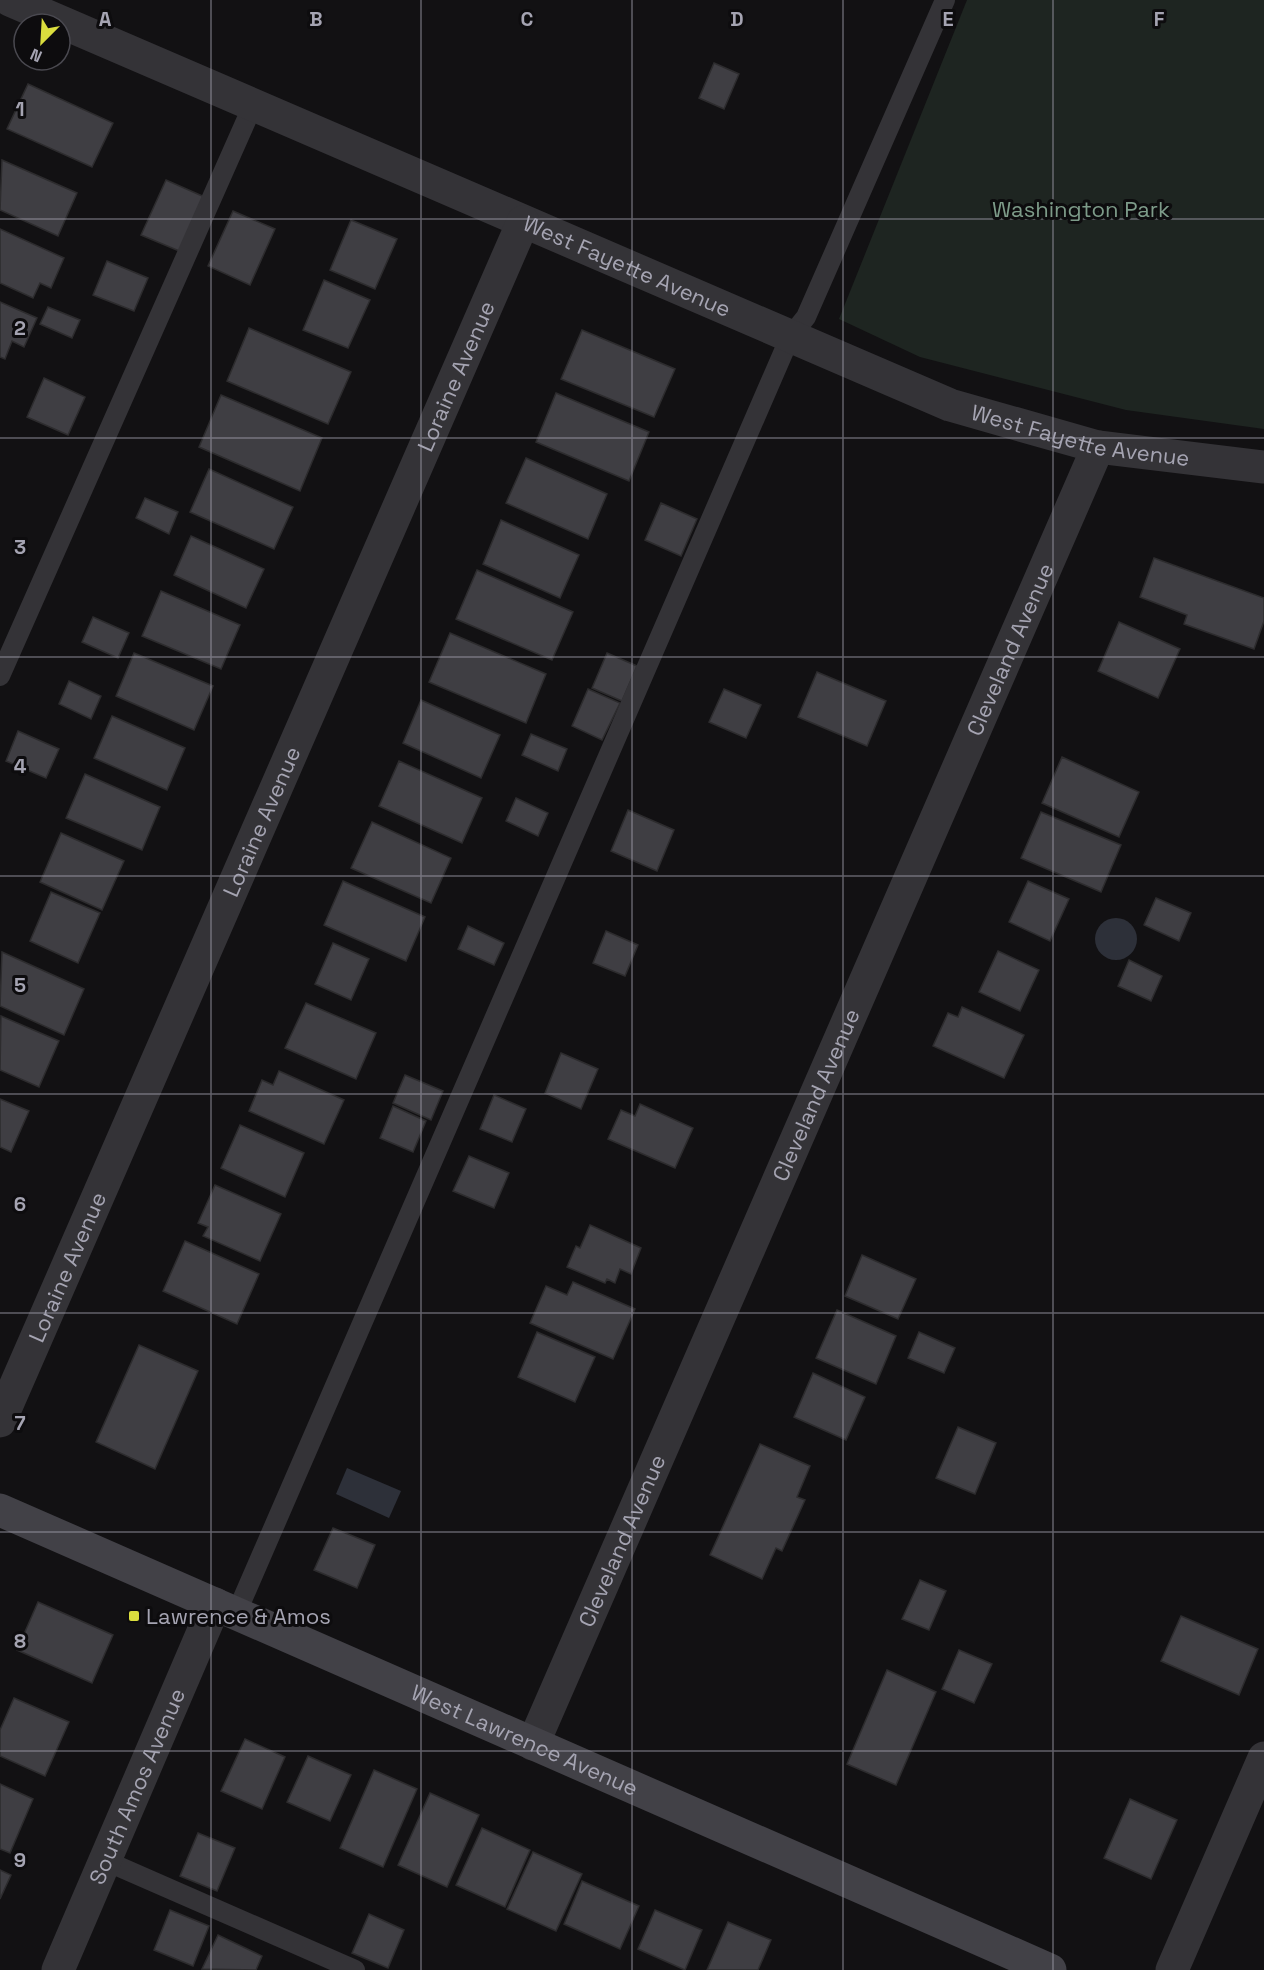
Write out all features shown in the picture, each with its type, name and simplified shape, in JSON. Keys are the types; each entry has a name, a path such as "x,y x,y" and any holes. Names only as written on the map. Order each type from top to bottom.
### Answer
{"street":[{"name":"West Fayette Avenue","path":"10,0 950,405 1098,447 1264,467"},
{"name":"Loraine Avenue","path":"0,1420 523,222"},
{"name":"Cleveland Avenue","path":"533,1744 1098,447"},
{"name":"West Lawrence Avenue","path":"0,1510 1050,1970"},
{"name":"South Amos Avenue","path":"58,1970 106,1861 226,1609"},
{"path":"1172,1970 1264,1758"}],"lane":[{"path":"226,1609 790,338 806,317 946,3 945,0"},
{"path":"0,676 253,105"},
{"path":"106,1861 355,1970"}],"green space":[{"name":"Washington Park","path":"967,0 1264,0 1264,429 1126,410 920,357 839,319"}],"shaded area":[{"path":"1116,918 1124,919 1131,924 1136,931 1136,947 1131,954 1124,959 1116,960 1108,959 1101,954 1096,947 1095,939 1096,931 1101,924 1108,919"},
{"path":"347,1468 401,1491 389,1518 336,1494"}],"building":[{"path":"714,63 739,74 724,109 699,98"},
{"path":"28,84 113,123 92,167 7,129"},
{"path":"2,160 77,193 58,236 0,210"},
{"path":"166,180 209,199 184,253 141,235"},
{"path":"233,211 275,229 250,285 208,266"},
{"path":"351,220 397,239 375,289 330,270"},
{"path":"0,229 64,258 51,288 40,283 33,298 0,283"},
{"path":"107,261 148,278 134,311 93,295"},
{"path":"324,280 370,300 348,348 303,330"},
{"path":"0,302 37,318 24,347 12,341 5,359 0,357"},
{"path":"48,307 80,320 72,338 40,324"},
{"path":"249,328 351,372 328,424 227,381"},
{"path":"582,330 675,369 654,417 561,379"},
{"path":"44,378 85,397 68,435 27,417"},
{"path":"556,393 649,432 629,481 536,442"},
{"path":"221,395 322,438 300,491 199,447"},
{"path":"526,458 607,494 588,539 506,503"},
{"path":"209,469 293,507 274,549 190,512"},
{"path":"145,498 178,512 169,534 136,518"},
{"path":"661,503 697,519 681,556 645,540"},
{"path":"501,520 579,555 560,598 483,564"},
{"path":"191,536 264,569 246,608 174,575"},
{"path":"1154,558 1264,598 1264,621 1254,649 1184,624 1187,615 1140,597"},
{"path":"477,570 573,612 552,660 456,619"},
{"path":"161,591 240,625 221,669 142,636"},
{"path":"93,617 129,633 118,658 82,642"},
{"path":"1119,622 1180,649 1158,698 1098,671"},
{"path":"450,633 546,674 526,723 429,682"},
{"path":"134,653 213,686 194,730 116,696"},
{"path":"607,653 637,666 622,701 592,688"},
{"path":"817,672 886,701 867,746 798,717"},
{"path":"69,681 101,696 91,719 59,704"},
{"path":"588,689 620,703 602,740 572,726"},
{"path":"724,689 761,705 746,738 709,722"},
{"path":"421,700 500,735 481,778 403,743"},
{"path":"112,716 185,748 167,790 94,758"},
{"path":"18,731 59,749 46,778 6,761"},
{"path":"531,734 567,749 558,771 522,755"},
{"path":"1062,757 1139,792 1119,837 1042,803"},
{"path":"399,761 482,798 462,843 379,806"},
{"path":"85,774 160,807 142,850 66,818"},
{"path":"516,798 548,813 538,836 506,821"},
{"path":"628,810 674,830 657,871 611,851"},
{"path":"1041,812 1121,845 1101,892 1021,858"},
{"path":"372,822 451,858 431,903 351,868"},
{"path":"61,833 124,861 102,910 40,882"},
{"path":"343,881 425,917 406,961 324,925"},
{"path":"1028,881 1069,899 1050,941 1009,922"},
{"path":"51,892 100,913 78,963 30,941"},
{"path":"1156,898 1191,913 1179,941 1144,925"},
{"path":"468,926 504,943 494,965 458,949"},
{"path":"606,931 638,945 625,976 593,963"},
{"path":"333,943 369,959 351,1000 315,984"},
{"path":"998,951 1039,970 1020,1011 979,992"},
{"path":"2,952 84,989 64,1035 0,1006"},
{"path":"1129,960 1162,976 1151,1001 1118,986"},
{"path":"306,1003 376,1033 356,1079 285,1048"},
{"path":"962,1007 1024,1035 1004,1078 933,1046 948,1013 958,1017"},
{"path":"1,1016 59,1041 39,1087 0,1070"},
{"path":"561,1053 598,1069 581,1109 545,1093"},
{"path":"279,1071 344,1100 324,1144 249,1111 262,1080 273,1085"},
{"path":"405,1075 443,1091 431,1120 393,1103"},
{"path":"494,1095 526,1109 512,1142 480,1129"},
{"path":"0,1099 29,1111 11,1152 0,1147"},
{"path":"640,1104 693,1128 675,1168 608,1139 621,1110 635,1116"},
{"path":"393,1106 426,1121 413,1152 380,1138"},
{"path":"240,1125 304,1153 285,1197 221,1168"},
{"path":"469,1156 509,1173 494,1208 453,1191"},
{"path":"215,1185 281,1214 260,1261 203,1236 208,1227 198,1223"},
{"path":"590,1225 641,1248 631,1274 620,1269 615,1283 607,1279 605,1283 567,1267 576,1246 580,1248"},
{"path":"185,1241 259,1274 237,1324 163,1291"},
{"path":"862,1255 916,1279 898,1319 845,1296"},
{"path":"573,1282 635,1309 613,1359 530,1323 546,1286 567,1295"},
{"path":"837,1310 896,1336 876,1384 816,1358"},
{"path":"537,1332 595,1357 575,1402 518,1377"},
{"path":"919,1332 955,1348 944,1373 908,1358"},
{"path":"139,1345 198,1371 155,1469 96,1442"},
{"path":"813,1373 865,1397 846,1440 794,1417"},
{"path":"958,1427 996,1443 975,1494 936,1478"},
{"path":"760,1444 810,1466 797,1497 805,1500 782,1551 776,1548 762,1579 710,1555"},
{"path":"333,1528 375,1545 357,1588 314,1570"},
{"path":"920,1580 946,1591 929,1630 902,1619"},
{"path":"38,1602 113,1635 92,1683 17,1650"},
{"path":"1181,1616 1258,1649 1239,1695 1161,1661"},
{"path":"959,1650 992,1664 974,1703 942,1689"},
{"path":"887,1670 936,1692 896,1785 847,1764"},
{"path":"14,1698 69,1722 45,1776 0,1756 0,1730"},
{"path":"245,1739 285,1757 262,1809 221,1791"},
{"path":"308,1756 351,1775 330,1821 287,1802"},
{"path":"374,1770 417,1789 383,1867 340,1848"},
{"path":"0,1784 33,1799 10,1853 0,1849"},
{"path":"430,1793 479,1815 447,1887 398,1865"},
{"path":"1130,1799 1177,1820 1151,1879 1104,1858"},
{"path":"482,1828 530,1850 505,1907 456,1885"},
{"path":"198,1833 235,1848 217,1891 180,1876"},
{"path":"533,1852 582,1874 556,1931 507,1909"},
{"path":"0,1870 11,1875 0,1899"},
{"path":"582,1881 639,1906 620,1949 564,1924"},
{"path":"170,1910 209,1926 193,1966 154,1950"},
{"path":"655,1910 702,1930 685,1970 638,1949"},
{"path":"369,1914 404,1930 388,1968 352,1953"},
{"path":"728,1922 771,1940 758,1970 707,1970"},
{"path":"218,1935 262,1956 256,1970 202,1969"}],"place":[{"name":"Lawrence & Amos","path":"134,1616"}]}
